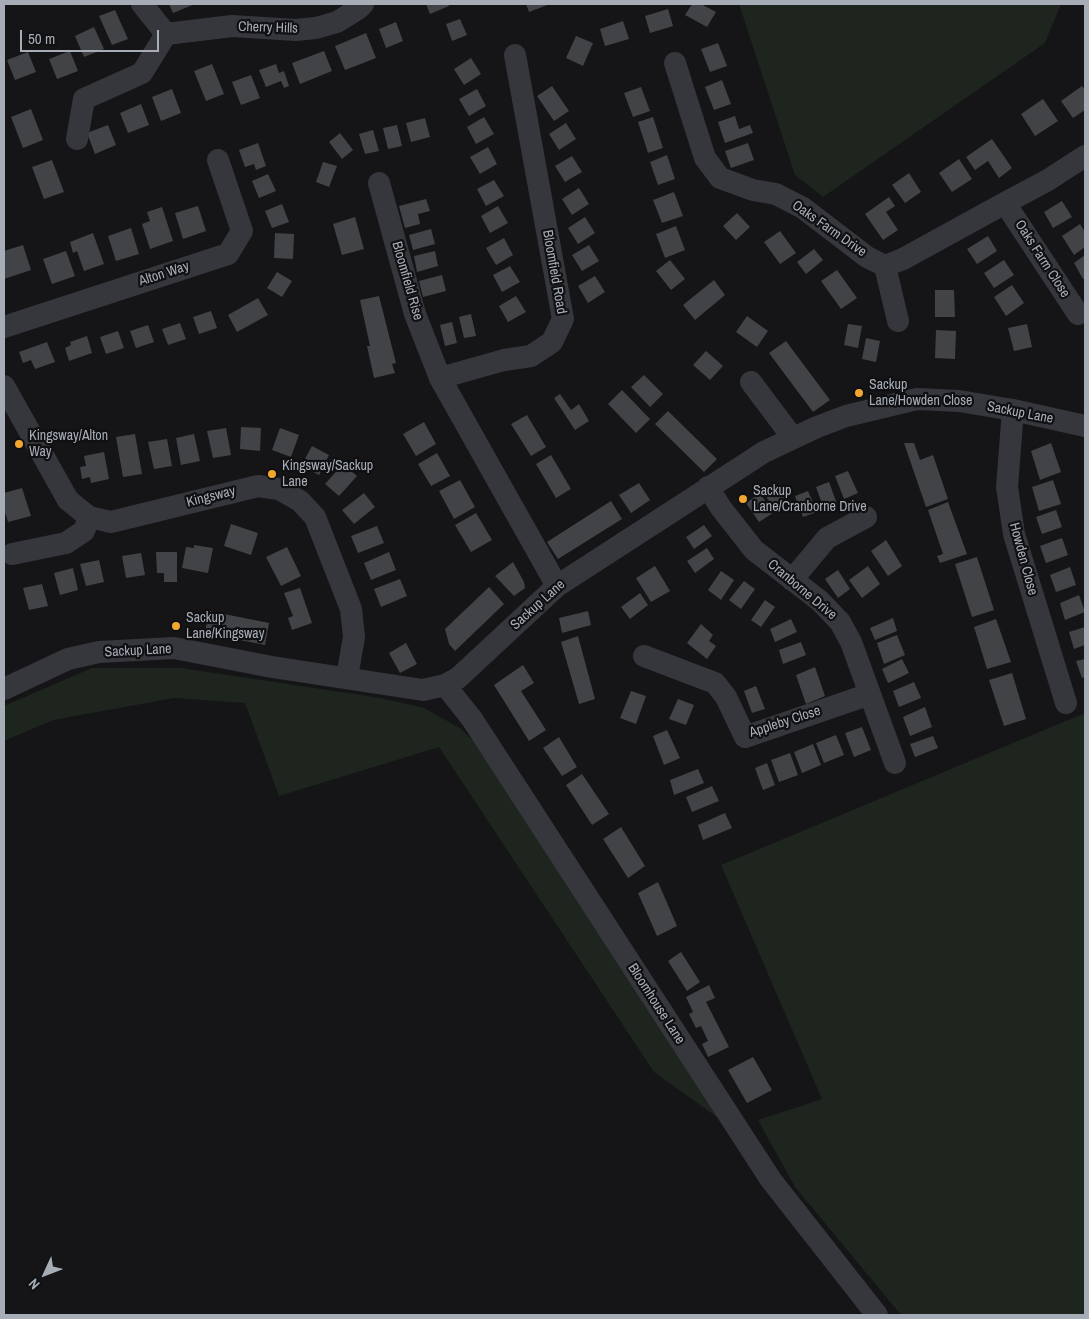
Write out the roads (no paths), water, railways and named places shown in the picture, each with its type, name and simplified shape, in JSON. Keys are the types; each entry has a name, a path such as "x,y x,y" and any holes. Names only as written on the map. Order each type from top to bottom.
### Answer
{"street":[{"path":"77,139 84,98 142,73 166,34 142,4"},
{"name":"Cherry Hills","path":"166,34 232,26 296,30 316,28 337,22 364,4"},
{"name":"Bloomfield Road","path":"440,378 504,360 531,356 552,342 563,319 515,55"},
{"name":"Oaks Farm Drive","path":"675,63 705,158 720,178 753,190 776,194 804,208 867,256 885,266"},
{"path":"898,321 885,266 903,259 1006,204 1085,156"},
{"name":"Alton Way","path":"4,327 228,254 242,231 218,160"},
{"name":"Bloomfield Rise","path":"379,183 415,314 440,378"},
{"name":"Oaks Farm Close","path":"1006,204 1078,314"},
{"path":"440,378 556,586"},
{"path":"751,382 793,438"},
{"name":"Kingsway","path":"4,386 68,500 89,517 111,522 258,486 279,489 300,501 316,518 351,608 354,637 347,677"},
{"name":"Sackup Lane","path":"4,689 68,659 99,652 174,648 272,667 422,690 445,685 458,678 556,586 764,452 817,427 846,416 918,399 959,401 1013,410 1085,426"},
{"name":"Howden Close","path":"1013,410 1007,487 1014,534 1066,703"},
{"name":"Cranborne Drive","path":"708,487 721,508 754,550 820,601 840,622 851,642 894,764"},
{"path":"12,554 66,543 84,531 89,517"},
{"path":"792,580 827,538 866,517"},
{"name":"Appleby Close","path":"644,656 715,684 726,697 745,737 870,694"},
{"name":"Bloomhouse Lane","path":"445,685 472,719 771,1180 877,1315"}],"place":[{"name":"Sackup Lane/Howden Close","path":"859,393"},
{"name":"Kingsway/Alton Way","path":"19,444"},
{"name":"Kingsway/Sackup Lane","path":"272,474"},
{"name":"Sackup Lane/Cranborne Drive","path":"743,499"},
{"name":"Sackup Lane/Kingsway","path":"176,626"}]}
